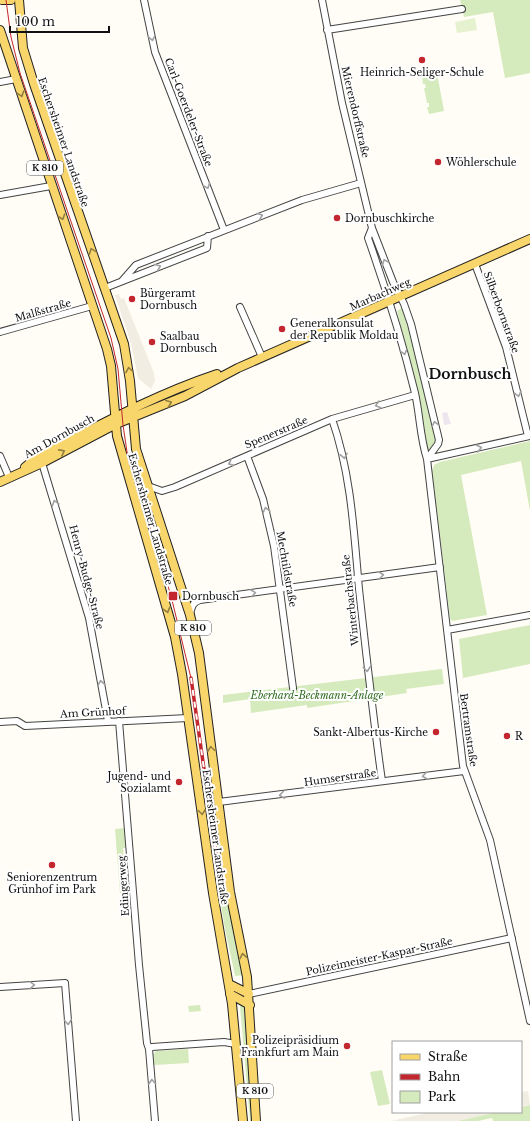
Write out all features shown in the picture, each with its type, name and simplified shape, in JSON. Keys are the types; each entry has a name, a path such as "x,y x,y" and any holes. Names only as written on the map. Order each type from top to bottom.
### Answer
{"main road":[{"path":"2,0 12,0"},
{"name":"Eschersheimer Landstraße","path":"19,0 23,48 56,153 105,288 126,354 136,449 190,615 199,653 230,892 249,994 256,1121"},
{"name":"Eschersheimer Landstraße","path":"0,30 51,186 107,349 111,366 116,420 121,452 175,637 212,887 232,1004 243,1121"},
{"name":"Marbachweg","path":"116,420 133,413 182,387 238,368 530,239"},
{"name":"Am Dornbusch","path":"0,482 42,463 116,420"},
{"name":"Am Dornbusch","path":"12,476 36,458 116,420"},
{"path":"229,984 249,994"},
{"path":"230,994 250,1004"},
{"path":"232,1004 249,994"}],"street":[{"name":"Carl-Goerdeler-Straße","path":"144,0 156,52 224,230"},
{"name":"Mierendorffstraße","path":"322,0 327,30 372,228 400,296"},
{"path":"327,30 462,9"},
{"path":"0,82 16,79"},
{"path":"122,281 136,265 302,200 361,183"},
{"path":"0,195 51,186"},
{"name":"Mierendorffstraße","path":"372,228 368,238 390,301"},
{"path":"105,288 207,248 208,236"},
{"name":"Silberbornstraße","path":"474,264 506,347 529,436"},
{"path":"400,296 411,324 439,440 438,444 427,459"},
{"name":"Bertramstraße","path":"390,301 416,395 423,447 427,459 446,630 464,771 490,840 529,1010 530,1021"},
{"name":"Malßstraße","path":"0,332 92,306"},
{"path":"240,307 262,357"},
{"name":"Spenerstraße","path":"148,486 156,491 168,490 332,419 416,395"},
{"name":"Winterbachstraße","path":"332,419 343,453 369,686 382,781"},
{"path":"427,459 529,436"},
{"path":"0,456 12,476"},
{"name":"Mechtildstraße","path":"247,456 263,499 281,589 293,688"},
{"name":"Henry-Budge-Straße","path":"42,463 89,618 108,721"},
{"path":"190,615 195,601 200,600 440,567"},
{"path":"446,630 530,615"},
{"name":"Am Grünhof","path":"0,722 17,721 25,726 188,718"},
{"name":"Edingerweg","path":"119,721 139,965 147,1042 150,1049 155,1121"},
{"name":"Humserstraße","path":"219,802 464,771"},
{"name":"Polizeimeister-Kaspar-Straße","path":"249,994 512,938"},
{"path":"0,987 65,983 76,1121"},
{"path":"150,1049 152,1047 226,1042 236,1044"}],"shaded area":[{"path":"119,294 121,299 124,298 154,373 155,381 151,389 138,378 131,343 115,295"},
{"path":"447,412 451,424 444,425 442,413"},
{"path":"528,1091 530,1105 522,1107 522,1092"},
{"path":"427,1113 493,1113 457,1121 391,1121"}],"green space":[{"path":"460,0 530,0 530,73 505,78 493,12 464,17"},
{"path":"475,18 477,30 457,33 455,22"},
{"path":"437,73 444,111 429,114 427,107 429,107 429,103 427,103 424,88 426,88 425,84 423,84 422,76"},
{"path":"403,307 424,381 437,442 432,449 427,450 417,394 397,311"},
{"path":"530,441 530,511 521,461 461,475 487,615 452,621 450,619 432,471 434,465 440,462"},
{"path":"530,625 530,664 463,678 459,639"},
{"name":"Eberhard-Beckmann-Anlage","path":"442,669 444,684 406,689 407,693 307,708 307,705 251,713 250,699 223,703 223,695"},
{"path":"126,828 127,848 123,848 125,869 128,869 130,893 120,893 115,829"},
{"path":"228,896 236,942 244,975 235,976 225,927 220,897"},
{"path":"200,1005 201,1011 189,1012 188,1006"},
{"path":"240,1006 244,1006 252,1121 250,1121"},
{"path":"188,1049 189,1063 154,1065 153,1054 156,1051"},
{"path":"382,1070 390,1104 378,1106 370,1072"},
{"path":"530,1105 530,1121 493,1121 492,1118 478,1121 457,1121 493,1113 522,1113 522,1107"}],"tram line":[{"path":"6,0 11,37 20,73 111,338 118,369 127,452 171,596 191,678"}],"railway":[{"path":"191,678 221,888"}],"place":[{"name":"Heinrich-Seliger-Schule","path":"422,60"},
{"name":"Wöhlerschule","path":"438,162"},
{"name":"Dornbuschkirche","path":"337,218"},
{"name":"Bürgeramt Dornbusch","path":"132,299"},
{"name":"Generalkonsulat der Republik Moldau","path":"282,329"},
{"name":"Saalbau Dornbusch","path":"152,342"},
{"name":"Dornbusch","path":"173,596"},
{"name":"Sankt-Albertus-Kirche","path":"436,732"},
{"name":"R","path":"507,736"},
{"name":"Jugend- und Sozialamt","path":"179,782"},
{"name":"Seniorenzentrum Grünhof im Park","path":"52,865"},
{"name":"Polizeipräsidium Frankfurt am Main","path":"347,1046"}],"district":[{"name":"Dornbusch","path":"470,374"}]}
